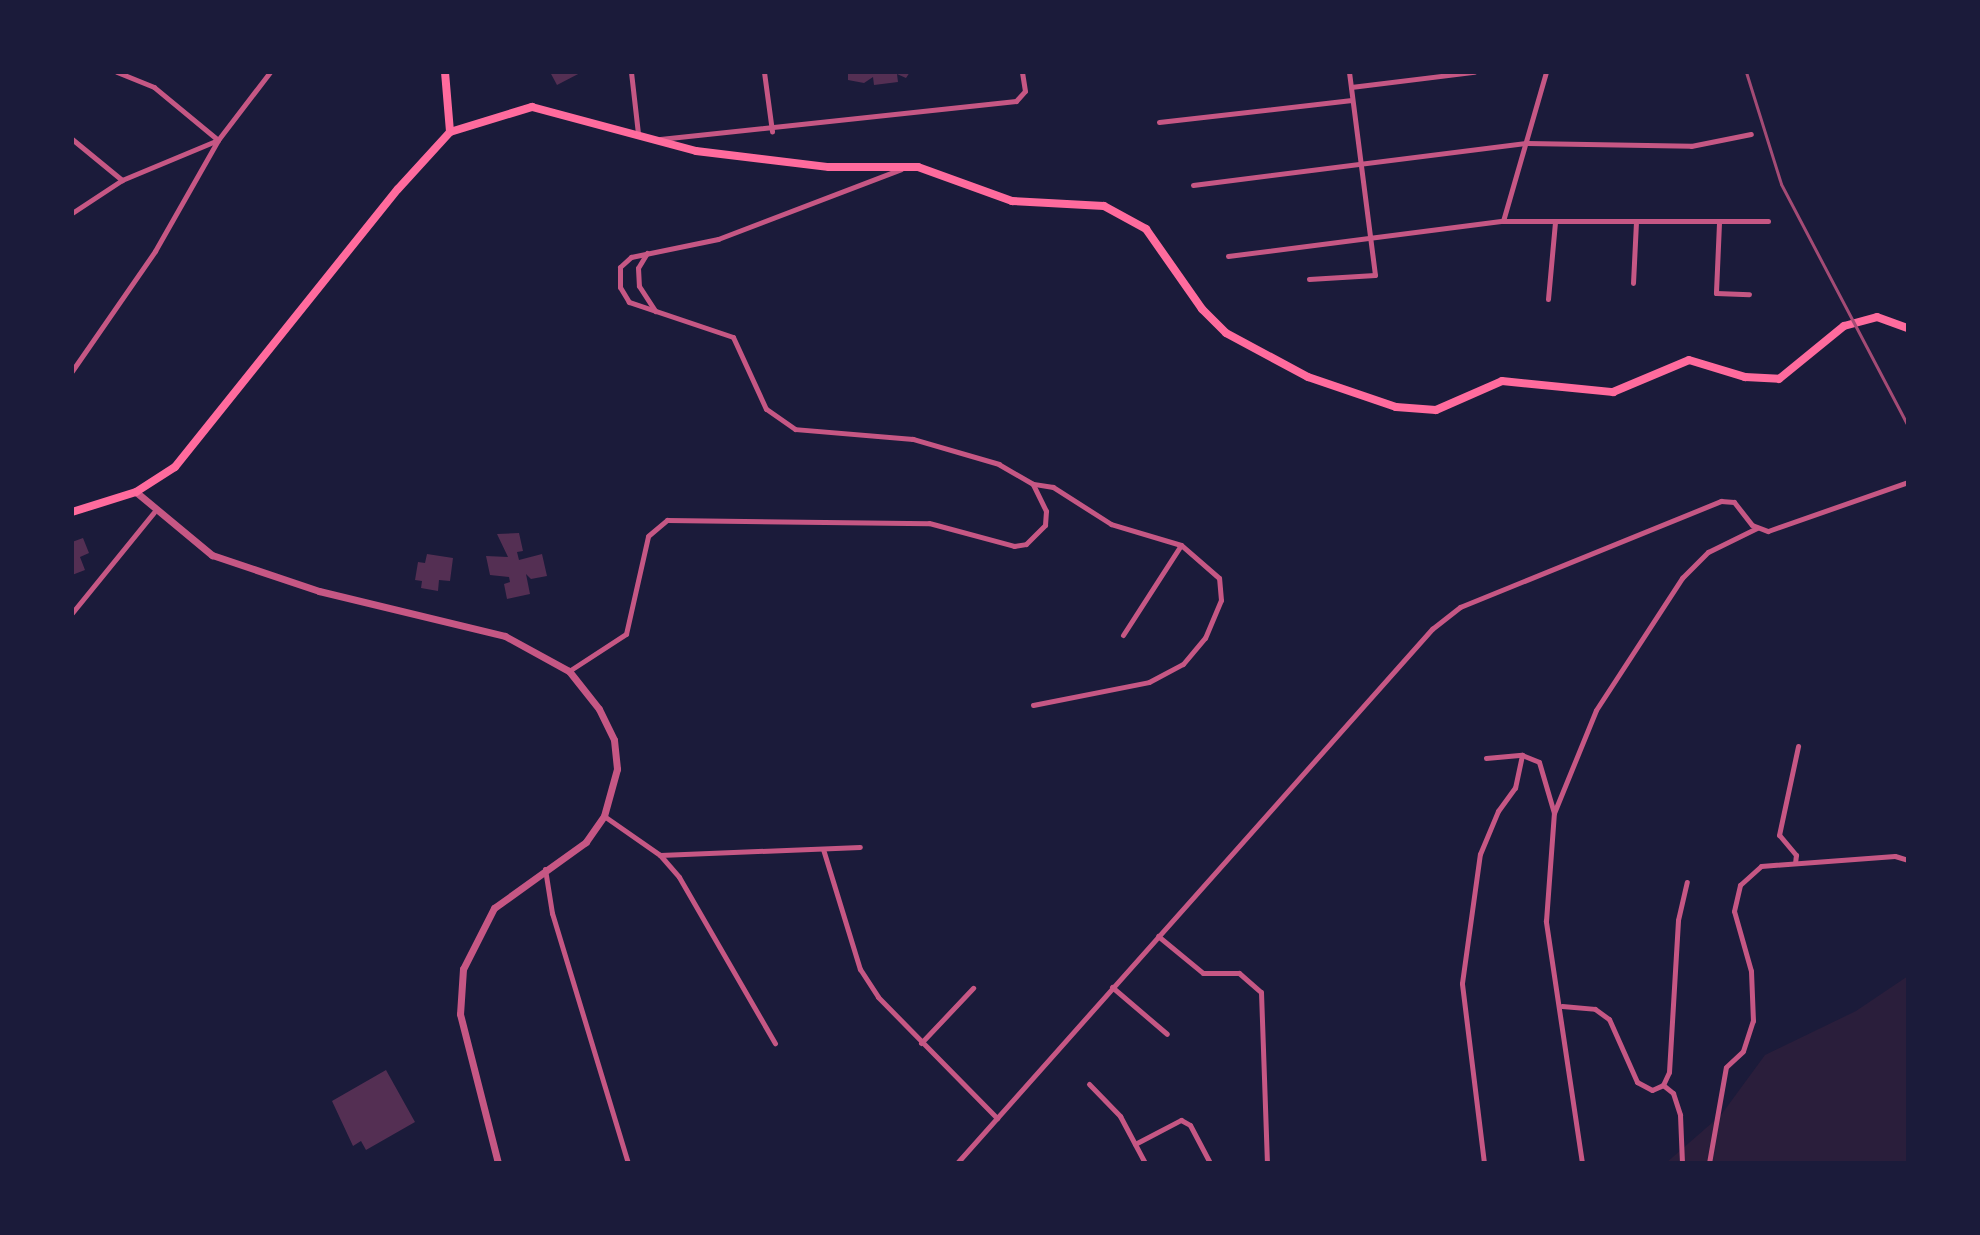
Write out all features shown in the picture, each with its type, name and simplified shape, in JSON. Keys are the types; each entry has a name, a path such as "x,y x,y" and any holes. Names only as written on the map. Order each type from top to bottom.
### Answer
{"main road":[{"path":"445,72 450,132"},
{"path":"72,512 136,492 175,467 398,189 450,132 532,107 657,139 766,162 906,167 966,181 1012,201 1104,206 1146,229 1202,309 1226,333 1308,376 1396,407 1436,410 1502,381 1613,392 1689,360 1745,377 1779,379 1844,326 1877,317 1908,328"}],"street":[{"path":"117,72 154,87 218,140"},
{"path":"72,371 148,261 218,140 270,72"},
{"path":"631,72 639,133"},
{"path":"764,72 772,131"},
{"path":"657,139 772,131 1016,100 1025,91 1022,72"},
{"path":"1309,279 1375,275 1349,72"},
{"path":"1351,87 1433,74 1474,72"},
{"path":"1503,221 1546,72"},
{"path":"1159,122 1352,100"},
{"path":"1193,185 1527,144 1691,146 1751,134"},
{"path":"72,139 122,180"},
{"path":"72,213 122,180 218,140"},
{"path":"906,167 718,239 651,250 620,267 620,286 629,302 733,337 766,409 795,429 913,439 999,464 1033,484 1053,487 1111,524 1181,545 1219,578 1221,600 1205,638 1182,664 1149,682 1033,705"},
{"path":"1228,256 1503,221 1719,223 1768,221"},
{"path":"1548,299 1555,222"},
{"path":"1633,283 1636,222"},
{"path":"1719,223 1716,293 1749,294"},
{"path":"651,250 638,268 639,286 655,311"},
{"path":"1582,1163 1562,1006 1546,921 1554,813 1596,710 1682,578 1708,552 1757,528 1774,530 1908,482"},
{"path":"569,671 626,634 648,536 657,524 929,523 1014,546 1026,544 1045,525 1046,511 1033,484"},
{"path":"136,492 154,512 212,555 319,591 505,636 569,671 599,709 614,740 617,769 604,816 586,842 545,869 494,908 463,969 460,1014 495,1162"},
{"path":"957,1163 1432,629 1460,607 1721,501 1738,505 1757,528"},
{"path":"72,613 154,512"},
{"path":"1123,635 1181,545"},
{"path":"1795,863 1796,855 1779,835 1798,746"},
{"path":"1486,758 1522,755 1539,762 1554,813"},
{"path":"1484,1163 1462,983 1480,854 1498,811 1515,788 1522,755"},
{"path":"604,816 660,855 707,923 775,1043"},
{"path":"660,855 860,846"},
{"path":"823,849 860,969 878,997 997,1118"},
{"path":"1709,1163 1726,1067 1743,1051 1753,1021 1751,971 1734,911 1740,885 1761,866 1895,856 1908,860"},
{"path":"545,869 552,913 628,1163"},
{"path":"1562,1006 1595,1009 1609,1019 1637,1082 1652,1090 1663,1085 1669,1072 1678,920 1687,882"},
{"path":"1158,936 1203,974 1239,973 1261,992 1267,1163"},
{"path":"1112,987 1167,1034"},
{"path":"921,1043 973,988"},
{"path":"1089,1084 1120,1116 1145,1163"},
{"path":"1663,1085 1673,1093 1680,1115 1682,1163"},
{"path":"1135,1144 1181,1120 1190,1125 1210,1163"},
{"path":"376,1163 408,1163"}],"shaded area":[{"path":"1908,976 1908,1163 1666,1163 1721,1115 1765,1055 1856,1011"}],"building":[{"path":"550,72 582,72 557,85"},
{"path":"848,72 910,72 906,78 897,74 898,82 874,85 873,77 864,83 848,80"},
{"path":"519,533 523,551 517,552 519,560 542,554 547,576 531,579 526,574 530,594 507,599 504,584 510,582 509,577 490,575 486,556 508,557 497,534"},
{"path":"83,538 89,553 80,557 85,570 72,575 72,542"},
{"path":"427,554 453,558 450,581 439,580 438,591 421,588 422,581 415,580 418,562 425,563"},
{"path":"386,1070 415,1122 366,1150 361,1141 353,1146 332,1101"}],"railway":[{"path":"1746,72 1781,184 1908,426"}]}
